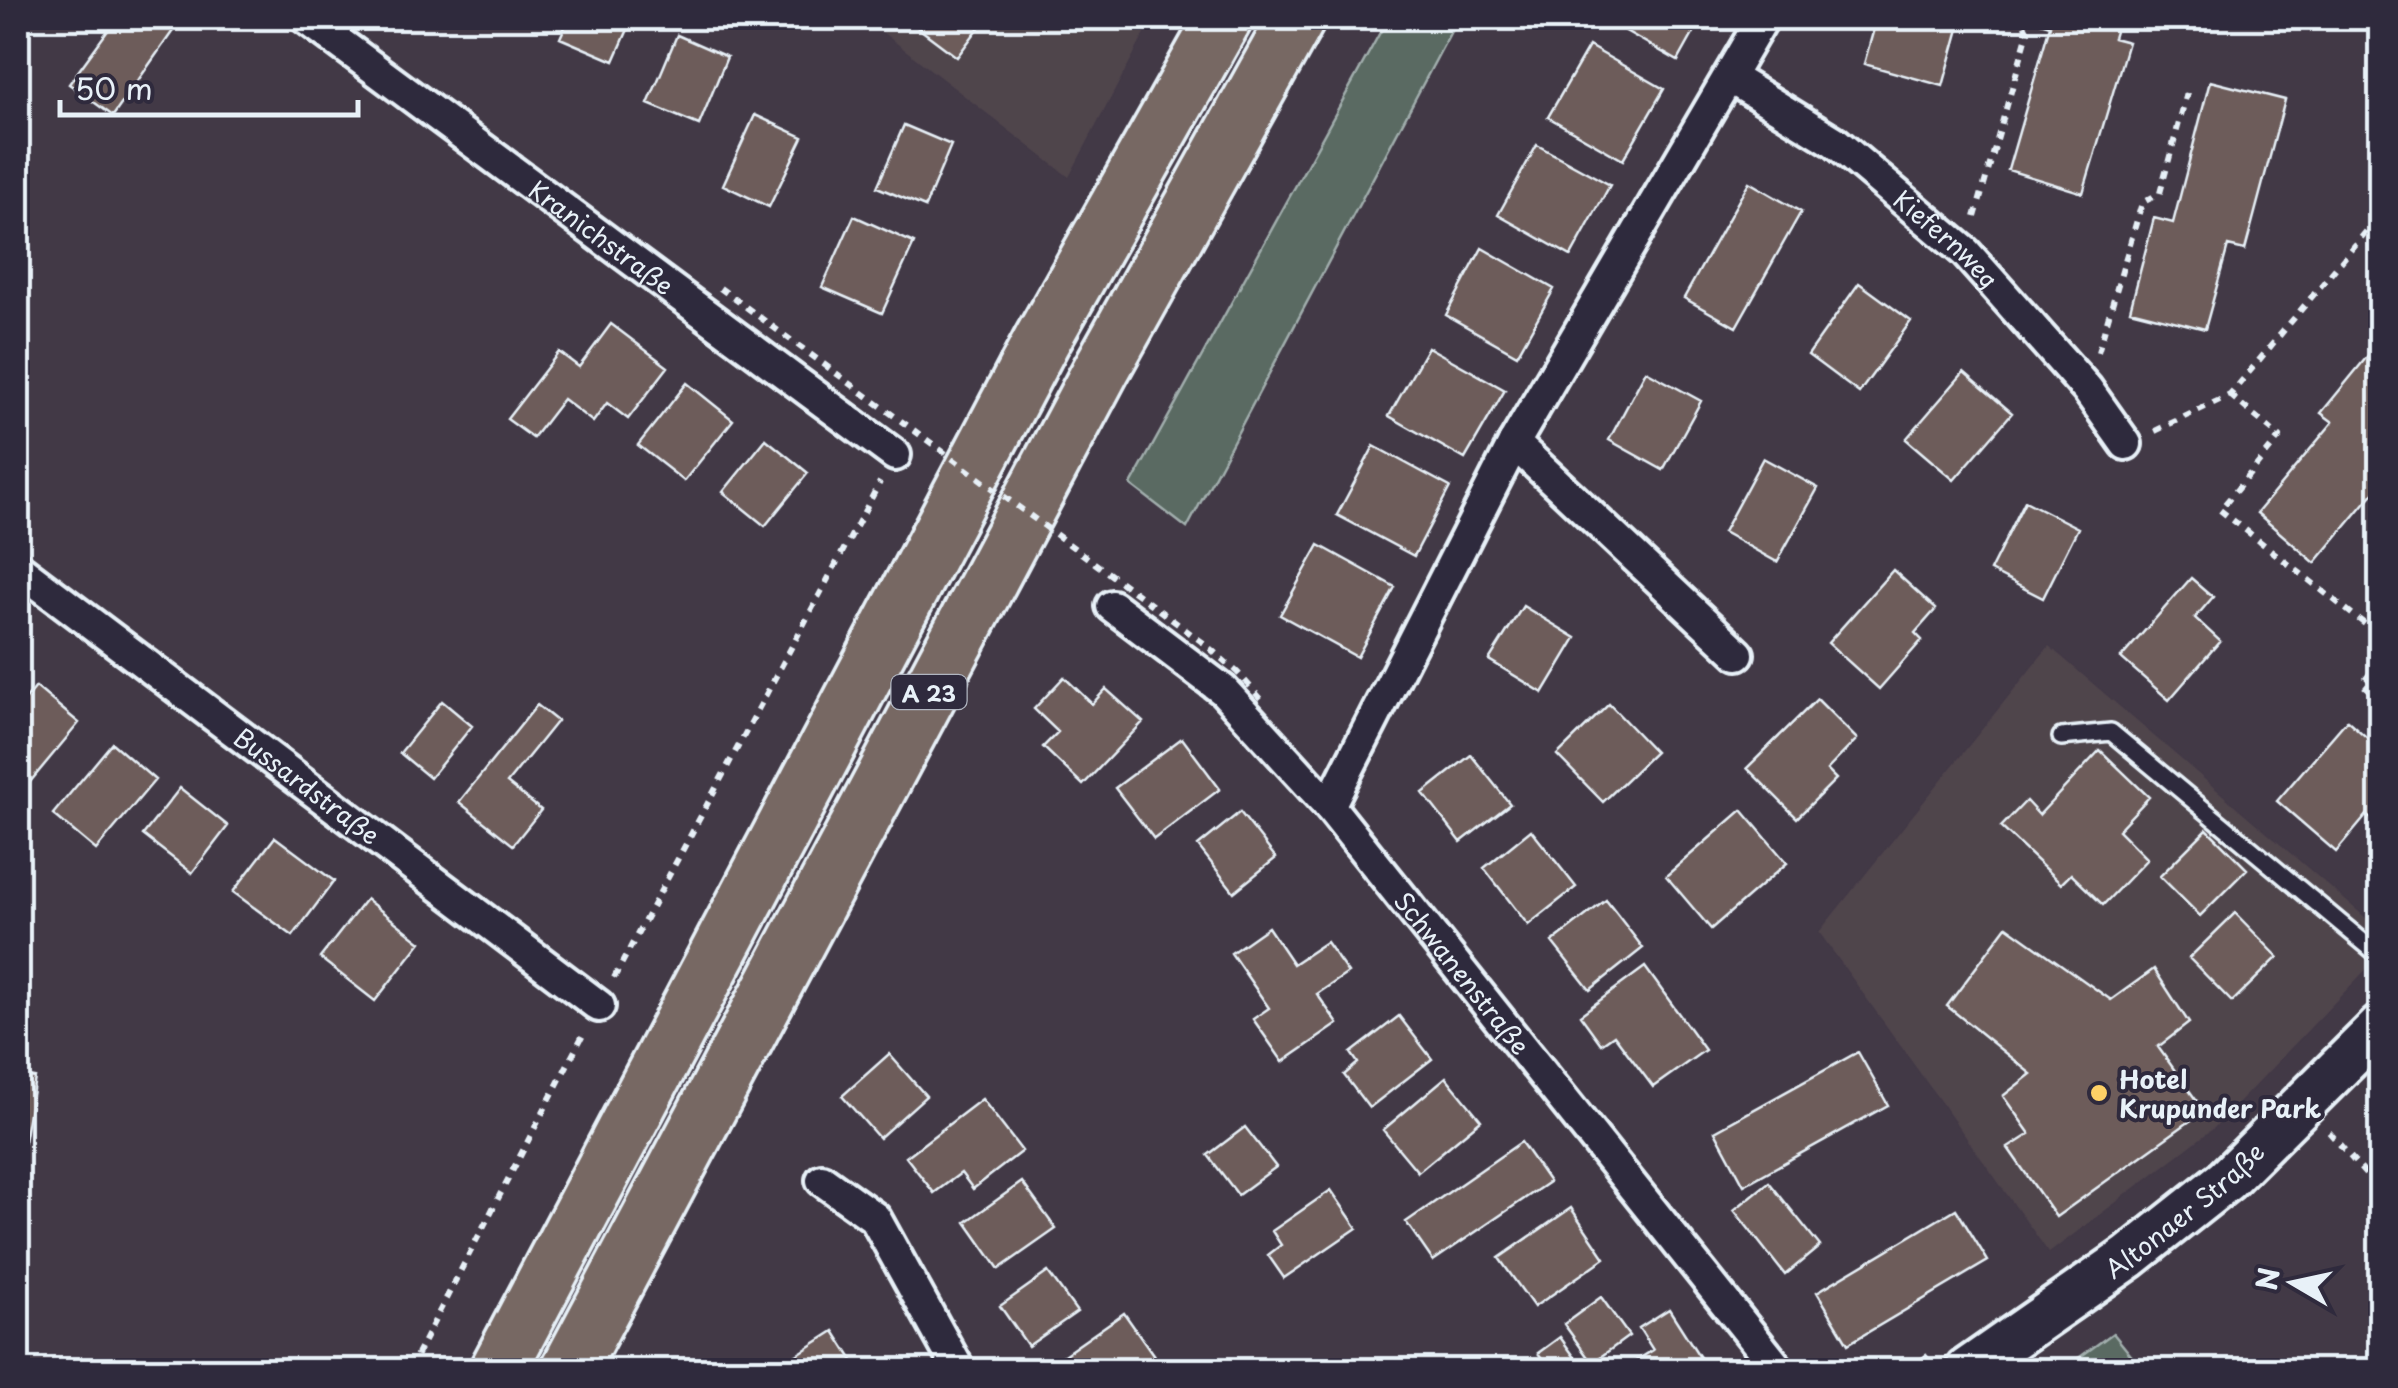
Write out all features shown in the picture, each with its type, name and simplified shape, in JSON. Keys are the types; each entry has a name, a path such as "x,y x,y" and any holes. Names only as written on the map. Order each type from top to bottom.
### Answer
{"highway":[{"name":"A 23","path":"498,1370 1042,340 1224,18"},
{"name":"A 23","path":"569,1370 1100,370 1297,18"}],"main road":[{"name":"Altonaer Straße","path":"1967,1370 2129,1258 2226,1180 2380,1027"}],"street":[{"name":"Kranichstraße","path":"306,18 895,455"},
{"path":"1329,806 1514,443 1762,18"},
{"name":"Kiefernweg","path":"1729,77 1835,142 1965,252 2087,389 2126,444"},
{"path":"1514,443 1738,654"},
{"name":"Bussardstraße","path":"18,568 599,1006"},
{"name":"Schwanenstraße","path":"1112,606 1223,690 1329,806 1779,1370"},
{"path":"822,1180 875,1218 960,1370"}],"lane":[{"path":"2060,737 2111,732 2380,956"}],"path":[{"path":"1965,252 2028,32 2021,18"},
{"path":"2087,389 2142,203 2160,193 2187,93"},
{"path":"2126,444 2230,395 2380,216"},
{"path":"720,288 1205,644 1262,700"},
{"path":"2230,395 2280,437 2220,510 2380,636"},
{"path":"410,1370 599,1006 895,455"},
{"path":"2380,661 2362,684 2380,699"},
{"path":"2328,1131 2374,1184 2380,1228"}],"shaded area":[{"path":"864,18 1153,18 1069,177"},
{"path":"2049,646 2380,930 2380,955 2214,1128 2049,1253 1819,932"}],"green space":[{"path":"1388,18 1458,18 1187,528 1131,485"},
{"path":"2113,1333 2143,1370 2062,1370"}],"building":[{"path":"117,18 182,18 113,116 69,84"},
{"path":"569,18 633,18 614,61 560,38"},
{"path":"905,18 986,18 957,57"},
{"path":"1603,18 1702,18 1678,61"},
{"path":"1877,18 1962,18 1943,86 1864,64"},
{"path":"2119,18 2113,38 2128,42 2083,193 2008,170 2050,25 2037,21"},
{"path":"677,35 727,57 699,125 648,104"},
{"path":"1589,46 1664,89 1623,160 1548,117"},
{"path":"2210,81 2285,100 2245,250 2228,246 2205,329 2130,310 2154,218 2173,223"},
{"path":"755,115 803,137 769,207 723,185"},
{"path":"904,125 951,145 925,207 877,187"},
{"path":"1537,145 1610,185 1571,256 1498,215"},
{"path":"1749,182 1801,212 1736,327 1684,298"},
{"path":"854,216 914,243 882,313 822,287"},
{"path":"1482,248 1554,289 1517,355 1446,315"},
{"path":"1859,283 1911,321 1859,393 1808,355"},
{"path":"611,324 668,367 628,419 607,403 593,422 563,399 533,438 507,419 559,352 579,367"},
{"path":"2380,341 2380,485 2315,563 2257,513 2333,422 2321,413"},
{"path":"1428,347 1505,390 1465,459 1389,416"},
{"path":"1646,371 1701,401 1663,470 1609,440"},
{"path":"1964,372 2012,413 1954,480 1906,439"},
{"path":"687,383 733,420 684,481 638,445"},
{"path":"766,439 808,473 765,526 723,492"},
{"path":"1374,446 1450,487 1414,556 1337,515"},
{"path":"1763,458 1818,488 1777,562 1723,532"},
{"path":"2025,501 2078,528 2043,598 1990,571"},
{"path":"1319,545 1395,587 1357,657 1280,615"},
{"path":"1893,570 1936,609 1915,633 1922,640 1879,689 1828,643"},
{"path":"2191,578 2213,597 2195,618 2220,641 2169,700 2121,658"},
{"path":"1523,606 1576,638 1543,693 1489,660"},
{"path":"1064,677 1092,704 1106,689 1143,722 1083,785 1043,747 1058,732 1034,709"},
{"path":"36,687 79,723 30,782 18,772 18,709"},
{"path":"1817,699 1857,739 1827,770 1836,779 1797,818 1747,768"},
{"path":"442,701 472,726 430,778 400,753"},
{"path":"1609,704 1655,752 1603,802 1557,755"},
{"path":"537,705 557,721 507,783 541,810 513,845 459,802"},
{"path":"2347,720 2380,749 2380,827 2367,815 2336,852 2277,801"},
{"path":"1182,738 1220,789 1154,839 1115,788"},
{"path":"112,743 155,780 96,850 53,814"},
{"path":"2100,750 2149,797 2118,830 2147,859 2103,905 2071,874 2061,884 2001,827 2026,801 2039,815"},
{"path":"1471,755 1510,804 1461,842 1423,793"},
{"path":"180,788 228,826 192,873 143,835"},
{"path":"1742,810 1787,863 1711,929 1666,876"},
{"path":"1240,812 1276,858 1234,892 1198,846"},
{"path":"2207,829 2247,869 2200,916 2160,876"},
{"path":"1531,830 1576,887 1528,925 1484,868"},
{"path":"275,837 334,881 293,936 233,892"},
{"path":"366,899 421,942 375,1001 320,958"},
{"path":"1606,900 1643,948 1590,990 1552,942"},
{"path":"2235,913 2278,957 2232,1002 2189,958"},
{"path":"2007,926 2111,1000 2154,969 2189,1023 2158,1047 2204,1111 2056,1217 2008,1148 2030,1134 2003,1096 2031,1074 1947,1006"},
{"path":"1268,927 1293,964 1326,942 1348,973 1317,994 1338,1024 1283,1062 1253,1019 1269,1008 1231,953"},
{"path":"1645,967 1705,1050 1653,1087 1614,1035 1601,1044 1580,1015"},
{"path":"1399,1016 1432,1059 1369,1108 1344,1075 1358,1063 1351,1053"},
{"path":"1858,1052 1888,1105 1744,1185 1715,1131"},
{"path":"889,1054 926,1096 879,1138 842,1096"},
{"path":"18,1075 35,1078 18,1177"},
{"path":"1446,1077 1481,1120 1418,1172 1383,1130"},
{"path":"982,1099 1022,1151 973,1189 961,1173 934,1193 906,1157"},
{"path":"1245,1127 1276,1167 1238,1195 1208,1155"},
{"path":"1521,1142 1549,1182 1433,1261 1406,1222"},
{"path":"1022,1182 1056,1229 999,1269 966,1222"},
{"path":"1769,1182 1820,1246 1785,1275 1734,1210"},
{"path":"1331,1190 1357,1228 1284,1278 1268,1255 1281,1245 1272,1231"},
{"path":"1571,1208 1605,1258 1534,1307 1499,1258"},
{"path":"1956,1209 1988,1261 1848,1344 1817,1292"},
{"path":"1048,1272 1077,1312 1028,1346 1000,1306"},
{"path":"1601,1297 1629,1336 1592,1363 1564,1324"},
{"path":"1669,1309 1708,1370 1621,1370 1653,1350 1639,1328"},
{"path":"1124,1313 1157,1360 1142,1370 1051,1370 1048,1366"},
{"path":"834,1331 859,1370 793,1370 787,1361"},
{"path":"1560,1337 1576,1359 1562,1370 1551,1370 1538,1353"}],"place":[{"name":"Hotel Krupunder Park","path":"2099,1093"}]}
